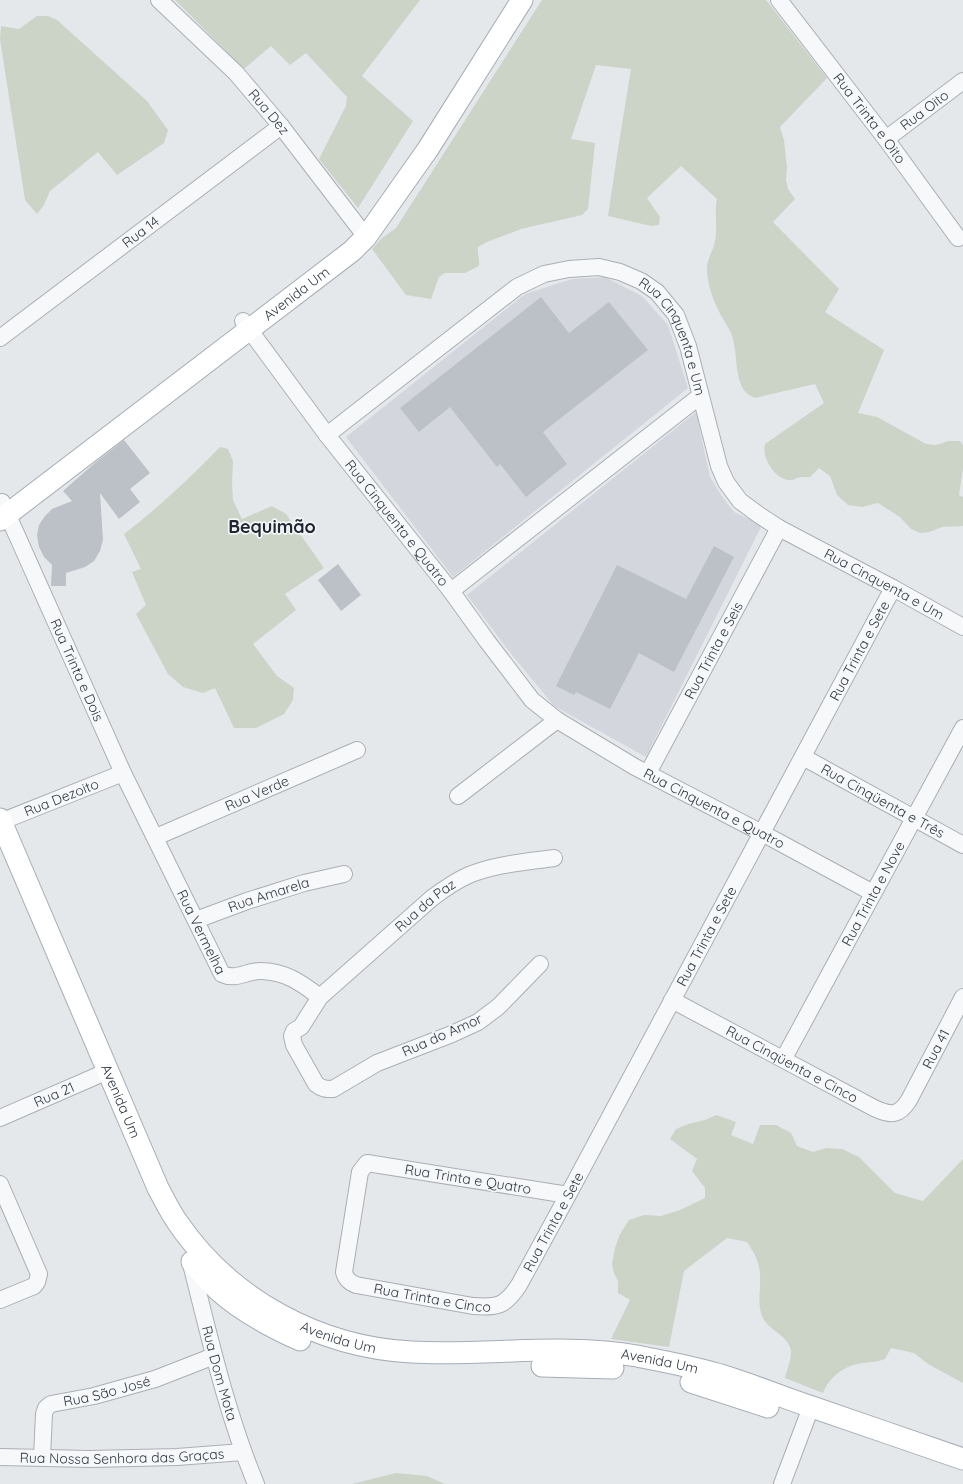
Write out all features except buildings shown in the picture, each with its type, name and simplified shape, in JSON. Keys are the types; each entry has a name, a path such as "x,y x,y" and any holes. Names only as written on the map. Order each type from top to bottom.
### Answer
{"main road":[{"name":"Avenida Um","path":"3,510 246,325 352,251 510,0"},
{"name":"Avenida Um","path":"363,234 428,149 522,0"},
{"name":"Avenida Um","path":"0,821 101,1074 148,1198 168,1232 190,1260 218,1290 242,1309 268,1325 303,1341 341,1353 411,1364 496,1366 562,1365 623,1368 686,1380 718,1390 808,1413 963,1459"},
{"name":"Avenida Um","path":"0,856 101,1074 158,1188 178,1222 200,1250 219,1270 244,1292 271,1310 303,1326 339,1340 410,1352 576,1351 625,1354 679,1364 724,1376 808,1413 963,1474"}],"street":[{"name":"Rua Dez","path":"159,0 236,73 281,126 363,234"},
{"name":"Rua Trinta e Oito","path":"779,0 886,139 958,238"},
{"name":"Rua Oito","path":"886,139 963,81"},
{"name":"Rua 14","path":"0,338 281,126"},
{"name":"Rua Cinquenta e Um","path":"327,435 517,287 544,274 568,269 599,267 620,272 641,281 657,292 676,315 688,346 719,466 726,482 740,501 779,528 963,627"},
{"name":"Rua Cinquenta e Quatro","path":"246,325 327,435 451,591 486,641 532,700 557,720 635,767 873,893"},
{"path":"451,591 700,396"},
{"name":"Rua Trinta e Dois","path":"3,510 123,773 156,837"},
{"name":"Rua Trinta e Seis","path":"648,773 779,528"},
{"name":"Rua Trinta e Sete","path":"519,1285 893,588"},
{"path":"458,796 557,720"},
{"name":"Rua Trinta e Nove","path":"784,1058 963,728"},
{"name":"Rua Verde","path":"156,837 357,750"},
{"name":"Rua Cinqüenta e Três","path":"803,757 963,846"},
{"name":"Rua Dezoito","path":"0,821 123,773"},
{"name":"Rua Vermelha","path":"156,837 222,974 229,977 238,977 248,973 261,971 286,975 298,981 320,997"},
{"name":"Rua da Paz","path":"333,1088 320,1088 316,1084 294,1045 292,1036 294,1031 301,1027 320,997 432,898 451,884 469,875 504,865 554,858"},
{"name":"Rua Amarela","path":"196,920 304,882 344,874"},
{"name":"Rua do Amor","path":"333,1088 377,1063 452,1034 478,1022 498,1007 540,964"},
{"name":"Rua Cinqüenta e Cinco","path":"672,1000 784,1058 885,1113 895,1113 904,1108 909,1100"},
{"name":"Rua 41","path":"909,1100 961,1005"},
{"name":"Rua 21","path":"0,1118 101,1074"},
{"name":"Rua Trinta e Quatro","path":"344,1272 360,1172 367,1163 568,1195"},
{"path":"0,1184 39,1274 39,1278 34,1286 0,1300"},
{"name":"Rua Dom Mota","path":"190,1260 214,1356 243,1452 256,1484"},
{"name":"Rua Trinta e Cinco","path":"344,1272 346,1278 356,1285 487,1308 502,1305 512,1297 519,1285"},
{"name":"Rua São José","path":"42,1457 44,1414 46,1408 52,1404 94,1396 155,1378 214,1356"},
{"path":"782,1484 808,1413"},
{"name":"Rua Nossa Senhora das Graças","path":"0,1457 90,1459 243,1452"}],"shaded area":[{"path":"175,0 420,0 362,76 413,121 358,208 319,159 346,106 347,97 306,53 290,65 271,46 244,69"},
{"path":"542,0 766,0 827,78 780,127 784,140 787,168 786,180 788,189 795,199 773,222 839,289 825,312 884,350 858,413 877,417 926,444 936,445 949,441 960,441 963,445 963,468 959,495 963,497 963,526 942,527 929,532 920,533 911,529 900,517 878,503 862,507 848,505 837,495 830,476 819,468 810,477 800,477 790,480 784,479 774,472 765,455 765,444 824,403 815,384 755,398 747,394 743,389 738,375 732,336 714,301 708,277 707,267 716,236 717,199 681,166 647,198 660,217 659,225 651,226 608,216 631,69 596,65 571,139 595,143 588,209 582,215 521,229 478,247 479,266 465,273 445,273 439,277 431,299 406,295 372,249 382,238 396,228"},
{"path":"37,16 48,16 57,20 147,101 168,130 164,143 117,175 98,152 50,191 44,205 37,214 25,200 0,39 1,26 19,29"},
{"path":"605,277 642,296 668,325 688,388 453,577 346,437 525,294 572,279"},
{"path":"696,412 710,477 734,512 762,525 646,757 554,706 508,650 467,595"},
{"path":"220,447 228,449 233,461 233,500 242,519 272,506 286,514 324,568 285,594 296,610 253,644 277,676 294,688 293,700 284,714 256,728 234,728 215,688 203,693 183,687 168,674 136,614 146,605 132,572 141,569 124,534 174,492"},
{"path":"716,1115 736,1122 731,1135 753,1144 760,1125 776,1125 791,1133 797,1146 813,1152 826,1148 842,1149 859,1157 895,1193 923,1201 963,1159 963,1383 928,1364 914,1353 891,1348 885,1359 856,1364 839,1372 830,1381 823,1393 785,1378 791,1351 786,1341 768,1325 762,1316 759,1301 760,1271 756,1258 747,1242 727,1238 684,1271 669,1347 611,1339 630,1300 618,1293 618,1281 612,1264 615,1248 620,1234 629,1220 644,1215 661,1216 680,1210 705,1198 705,1188 692,1171 697,1159 670,1139 676,1129"},
{"path":"396,1473 427,1476 445,1484 352,1484"}],"district":[{"name":"Bequimão","path":"272,527"}]}
